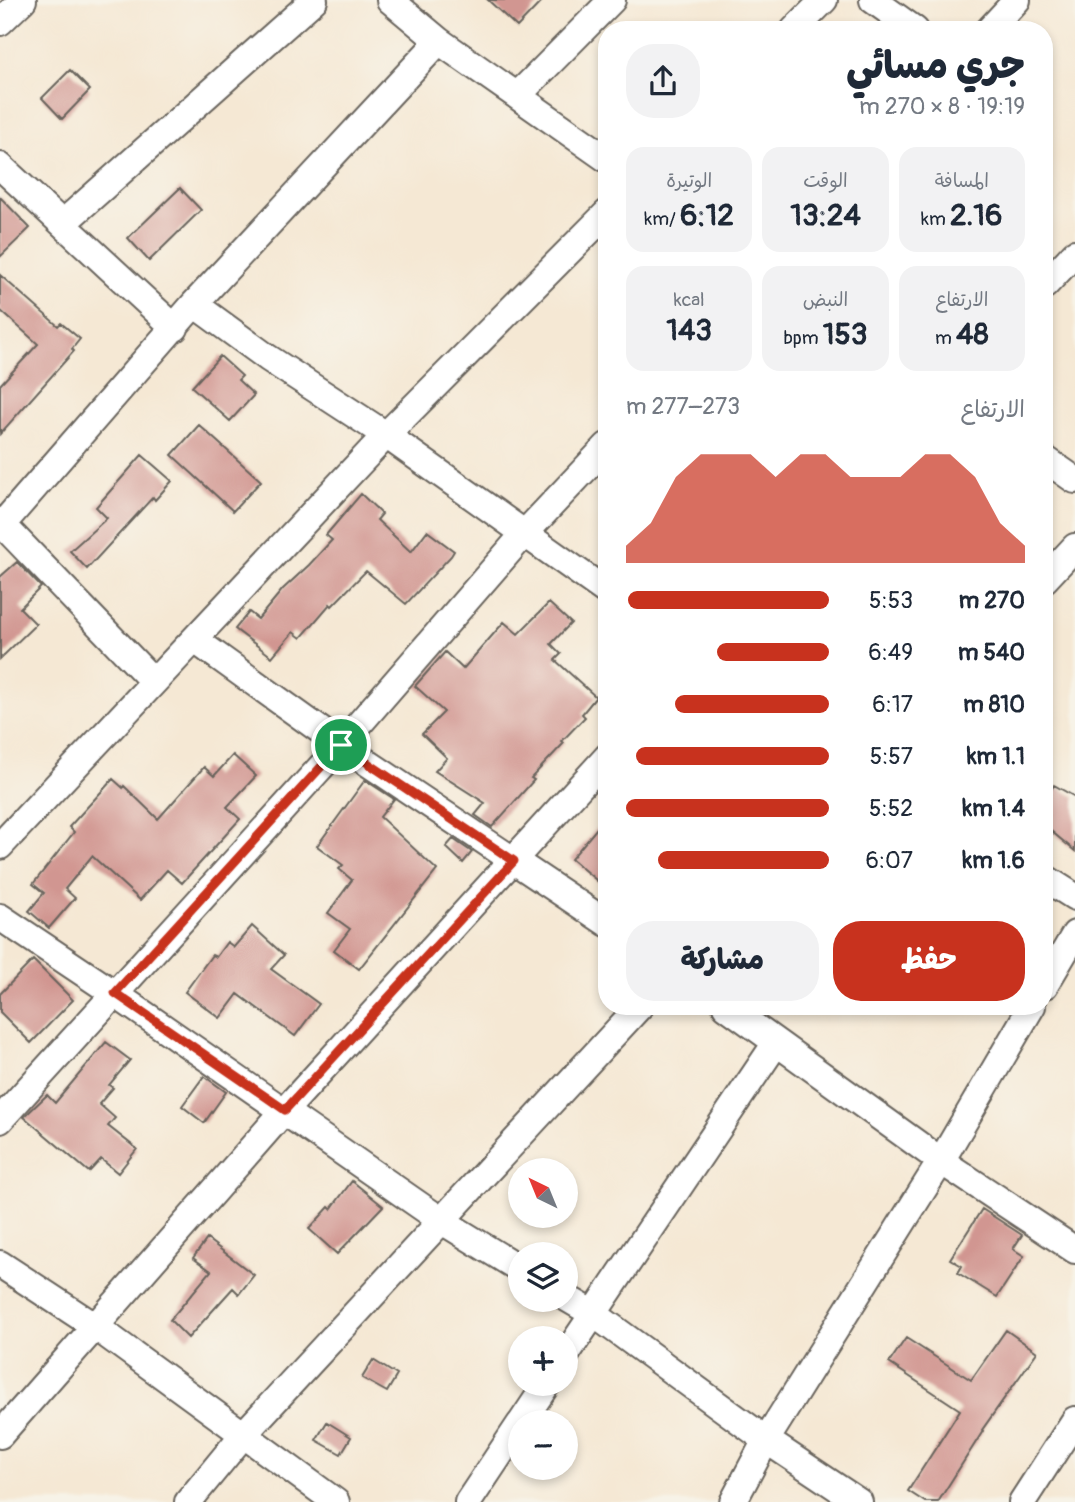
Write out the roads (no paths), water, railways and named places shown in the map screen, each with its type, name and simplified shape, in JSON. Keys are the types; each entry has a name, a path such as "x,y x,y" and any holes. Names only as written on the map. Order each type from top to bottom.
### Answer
{"street":[{"path":"0,22 23,0"},
{"path":"63,223 314,0"},
{"path":"390,0 439,41 598,153"},
{"path":"518,95 612,0"},
{"path":"803,21 824,0"},
{"path":"873,0 902,21"},
{"path":"997,21 1017,0"},
{"path":"154,682 1,524 194,304 439,41"},
{"path":"0,166 175,328"},
{"path":"0,846 386,435 598,222"},
{"path":"1053,276 1075,253"},
{"path":"194,304 268,358 386,435 598,586"},
{"path":"0,1120 341,745 524,534 598,456"},
{"path":"1053,465 1075,480"},
{"path":"1053,570 1075,547"},
{"path":"195,640 341,745 598,917"},
{"path":"0,1435 285,1110 598,767"},
{"path":"1053,883 1075,897"},
{"path":"0,917 115,993 442,1221 508,1262"},
{"path":"1053,971 1075,933"},
{"path":"188,1502 243,1435 632,1015"},
{"path":"738,1015 942,1161 1075,1250"},
{"path":"733,1502 766,1440 942,1161 1027,1015"},
{"path":"578,1337 776,1043"},
{"path":"0,1264 96,1327 337,1502"},
{"path":"578,1305 766,1440 859,1502"},
{"path":"1022,1502 1075,1420"},
{"path":"468,1502 508,1442"}]}
